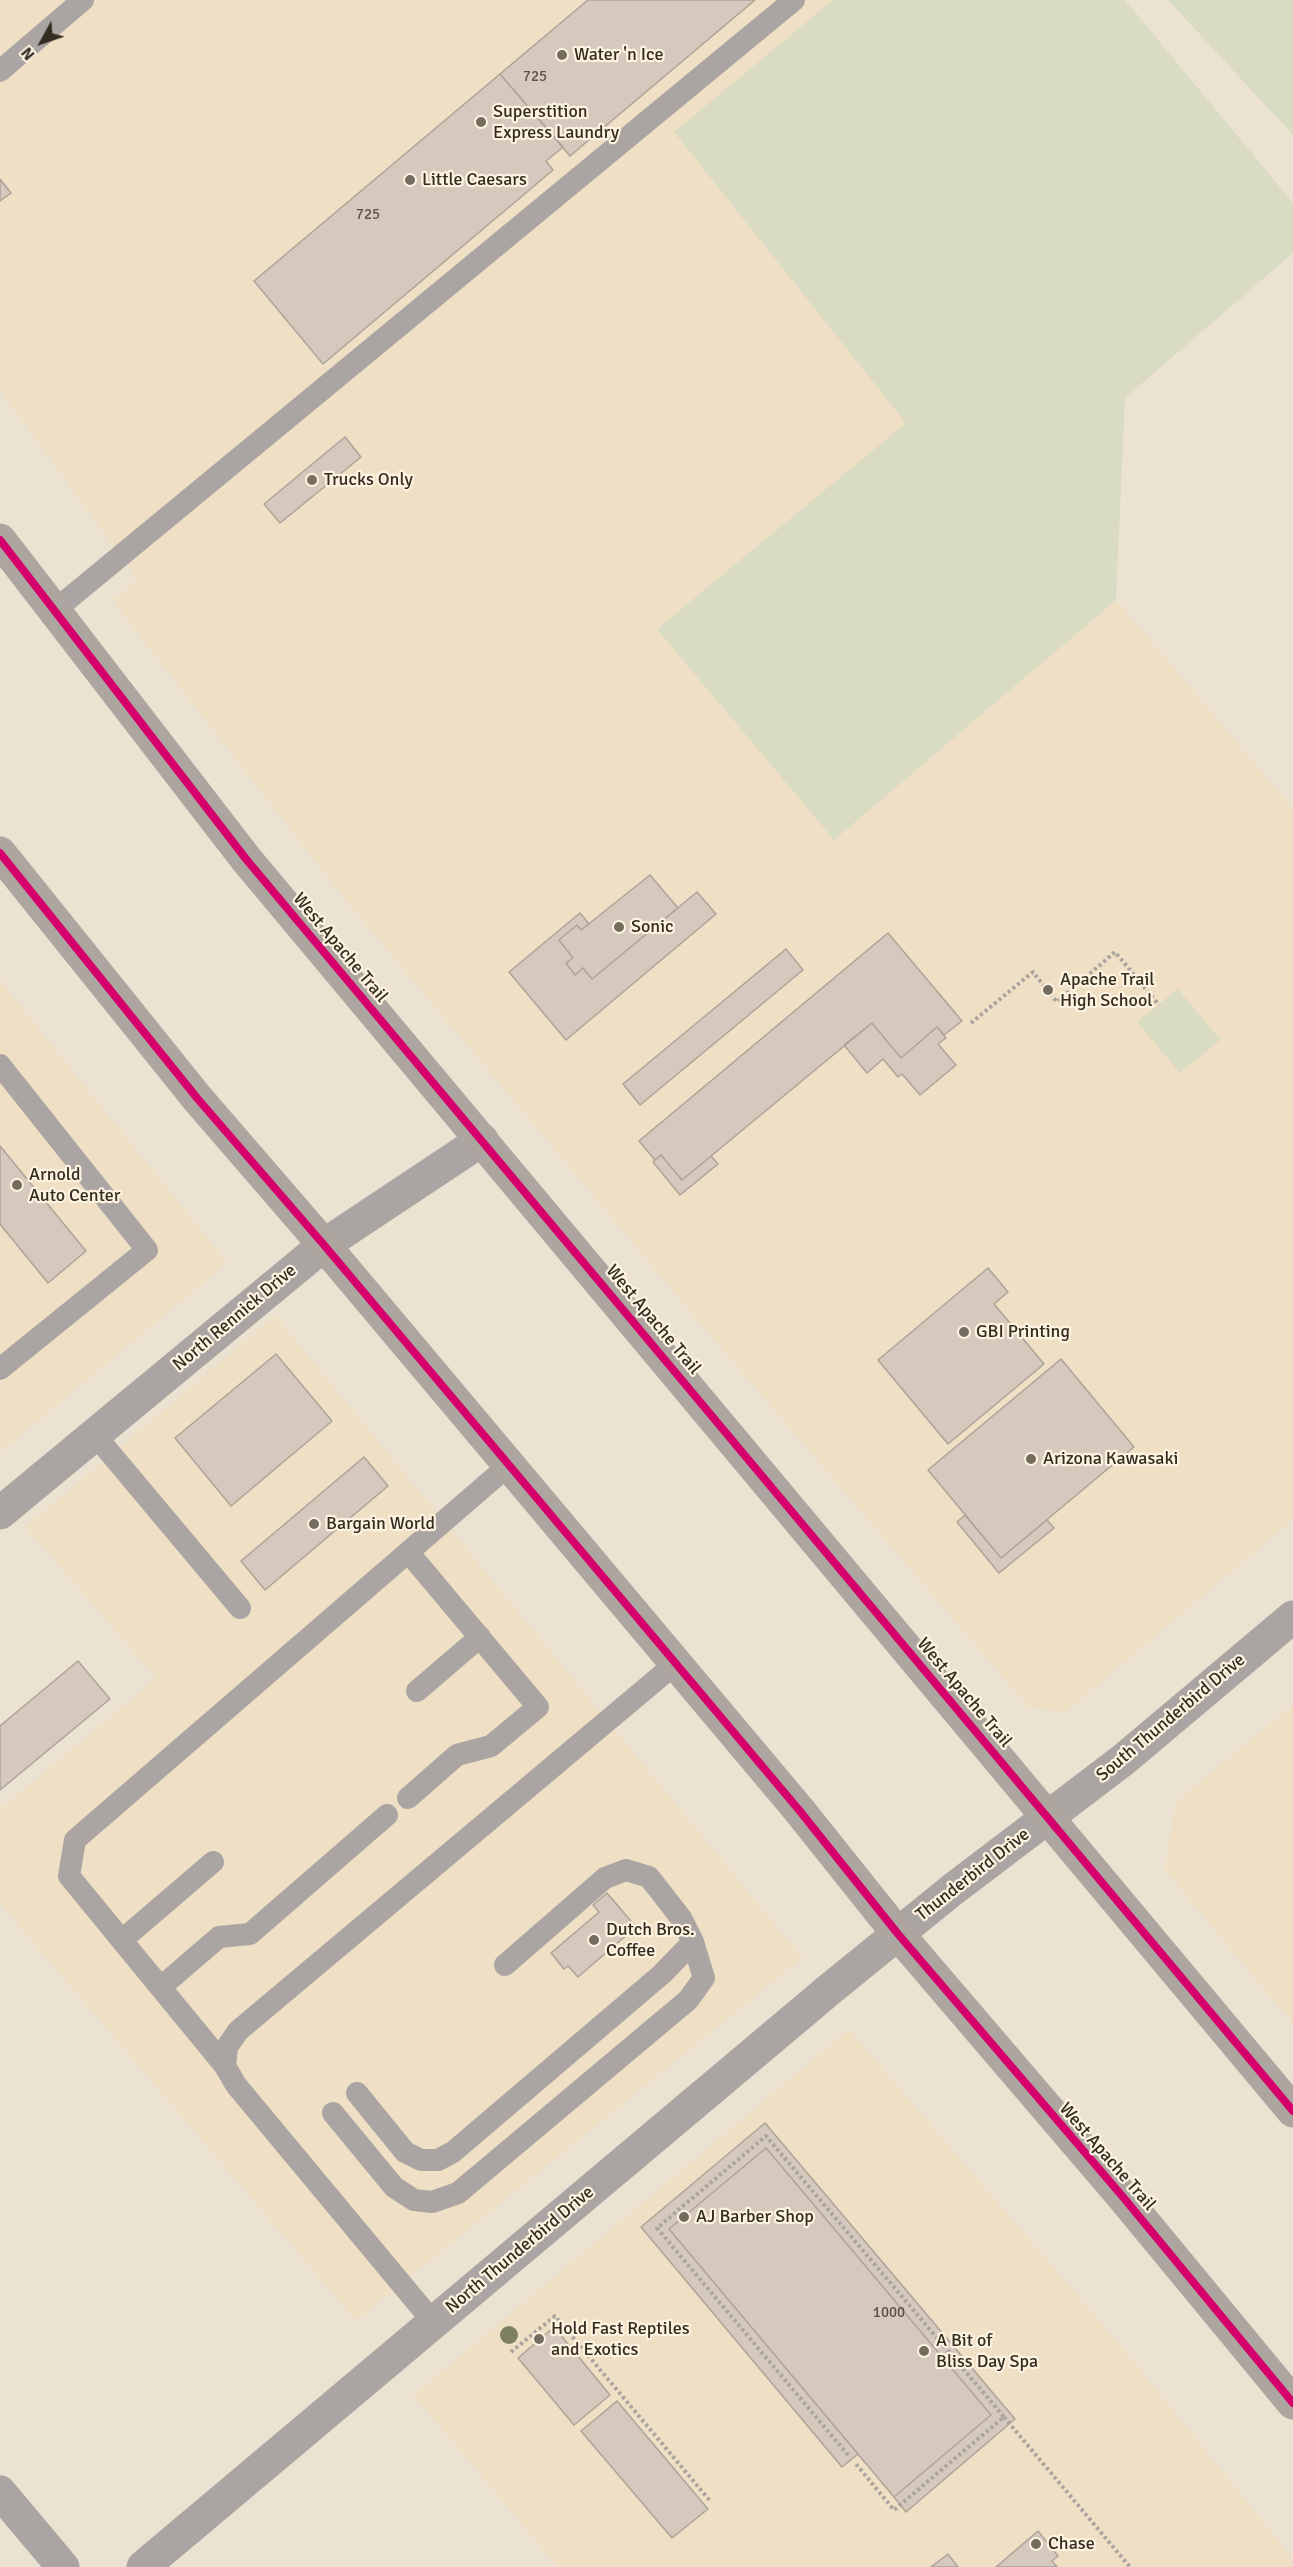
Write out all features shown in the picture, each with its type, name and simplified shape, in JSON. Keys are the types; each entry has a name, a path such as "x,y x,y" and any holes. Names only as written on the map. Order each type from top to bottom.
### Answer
{"main road":[{"name":"West Apache Trail","path":"0,540 246,859 1293,2111"},
{"name":"West Apache Trail","path":"0,853 197,1098 324,1245 799,1810 898,1934 1123,2197 1293,2403"}],"street":[{"name":"North Rennick Drive","path":"0,1513 324,1245 482,1140"},
{"name":"South Thunderbird Drive","path":"1048,1817 1123,1760 1293,1617"},
{"name":"Thunderbird Drive","path":"898,1934 1048,1817"},
{"name":"North Thunderbird Drive","path":"143,2567 898,1934"},
{"path":"0,2492 63,2567"}],"lane":[{"path":"0,71 83,0"},
{"path":"54,610 794,0"},
{"path":"0,1065 147,1250 0,1369"},
{"path":"95,1435 240,1608"},
{"path":"434,2323 236,2085 225,2066 69,1876 75,1840 509,1465"},
{"path":"408,1798 457,1755 491,1746 538,1707 409,1553"},
{"path":"417,1691 480,1637"},
{"path":"225,2066 227,2047 238,2031 675,1664"},
{"path":"160,1988 219,1937 250,1934 387,1815"},
{"path":"122,1940 213,1862"},
{"path":"333,2113 394,2187 414,2200 432,2202 458,2193 688,2000 704,1978 693,1942 681,1918 649,1877 626,1870 605,1878 505,1965"},
{"path":"357,2093 405,2152 421,2160 438,2160 453,2152 662,1974 693,1942"}],"path":[{"path":"971,1023 1033,972 1057,1002 1115,952 1159,1005"},
{"path":"848,2455 657,2228 766,2136 1130,2567"},
{"path":"511,2352 555,2316 711,2502"},
{"path":"856,2464 894,2510 1004,2417"}],"shaded area":[{"path":"0,0 833,0 675,132 907,423 658,629 834,840 1116,600 1293,809 1293,1519 1065,1712 1029,1707 707,1331 342,895 113,601 138,579 0,390"},
{"path":"0,981 227,1263 0,1452"},
{"path":"275,1316 802,1958 356,2320 0,1903 0,1810 157,1678 26,1527"},
{"path":"1293,1705 1293,2024 1165,1869 1176,1802"},
{"path":"849,2030 1119,2344 1293,2559 1293,2567 558,2567 414,2395"}],"green space":[{"path":"833,0 1125,0 1293,203 1293,253 1125,398 1116,600 834,840 657,629 906,423 674,132"},
{"path":"1168,0 1293,0 1293,135"},
{"path":"1178,989 1220,1040 1180,1073 1137,1022"}],"building":[{"path":"588,0 755,0 570,156 500,74"},
{"path":"500,74 563,147 546,161 553,170 323,364 254,281"},
{"path":"0,179 11,193 0,201"},
{"name":"Trucks Only","path":"345,437 361,457 280,523 264,504"},
{"name":"Sonic","path":"650,875 678,908 592,979 583,968 575,975 566,963 573,958 559,940 577,925 581,930"},
{"path":"697,892 716,914 566,1040 509,972 580,913 589,924 581,930 577,925 559,940 573,958 566,963 575,975 583,968 592,979"},
{"path":"888,933 962,1021 944,1035 937,1027 901,1058 872,1023 682,1180 661,1155 655,1160 639,1141"},
{"path":"786,949 803,970 640,1105 623,1084"},
{"path":"872,1023 901,1058 937,1027 946,1038 938,1044 956,1065 920,1095 902,1074 898,1077 883,1059 867,1073 844,1045"},
{"name":"Arnold Auto Center","path":"0,1146 86,1251 48,1283 0,1224"},
{"path":"661,1155 682,1180 711,1156 718,1164 680,1195 653,1162"},
{"name":"GBI Printing","path":"988,1268 1008,1292 994,1304 1044,1364 948,1444 878,1360"},
{"path":"276,1354 332,1421 231,1506 175,1438"},
{"name":"Arizona Kawasaki","path":"1061,1359 1134,1447 1001,1558 928,1470"},
{"name":"Bargain World","path":"364,1457 388,1486 265,1590 241,1561"},
{"path":"965,1515 1001,1558 1047,1520 1054,1528 999,1573 957,1522"},
{"path":"78,1661 110,1699 0,1790 0,1726"},
{"name":"Dutch Bros. Coffee","path":"607,1893 636,1927 578,1977 568,1966 564,1969 551,1953 599,1912 593,1905"},
{"path":"765,2123 1015,2419 906,2512 894,2497 991,2415 766,2148 669,2229 858,2454 842,2467 641,2227"},
{"path":"766,2148 991,2415 894,2497 669,2229"},
{"path":"554,2327 610,2395 574,2425 518,2358"},
{"path":"617,2401 708,2509 672,2538 581,2431"},
{"name":"Chase","path":"1038,2531 1058,2556 1052,2561 1057,2567 996,2567"},
{"path":"948,2554 958,2567 931,2567"}],"cycle path":[{"path":"0,540 246,859 1293,2111"},
{"path":"0,853 197,1098 324,1245 799,1810 898,1934 1123,2197 1293,2403"}],"place":[{"name":"Water 'n Ice","path":"562,55"},
{"name":"Superstition Express Laundry","path":"481,122"},
{"name":"Little Caesars","path":"410,180"},
{"name":"Trucks Only","path":"312,480"},
{"name":"Sonic","path":"619,927"},
{"name":"Apache Trail High School","path":"1048,990"},
{"name":"Arnold Auto Center","path":"17,1185"},
{"name":"GBI Printing","path":"964,1332"},
{"name":"Arizona Kawasaki","path":"1031,1459"},
{"name":"Bargain World","path":"314,1524"},
{"name":"Dutch Bros. Coffee","path":"594,1940"},
{"name":"AJ Barber Shop","path":"684,2217"},
{"name":"Hold Fast Reptiles and Exotics","path":"539,2339"},
{"name":"A Bit of Bliss Day Spa","path":"924,2351"},
{"name":"Chase","path":"1036,2544"}]}
